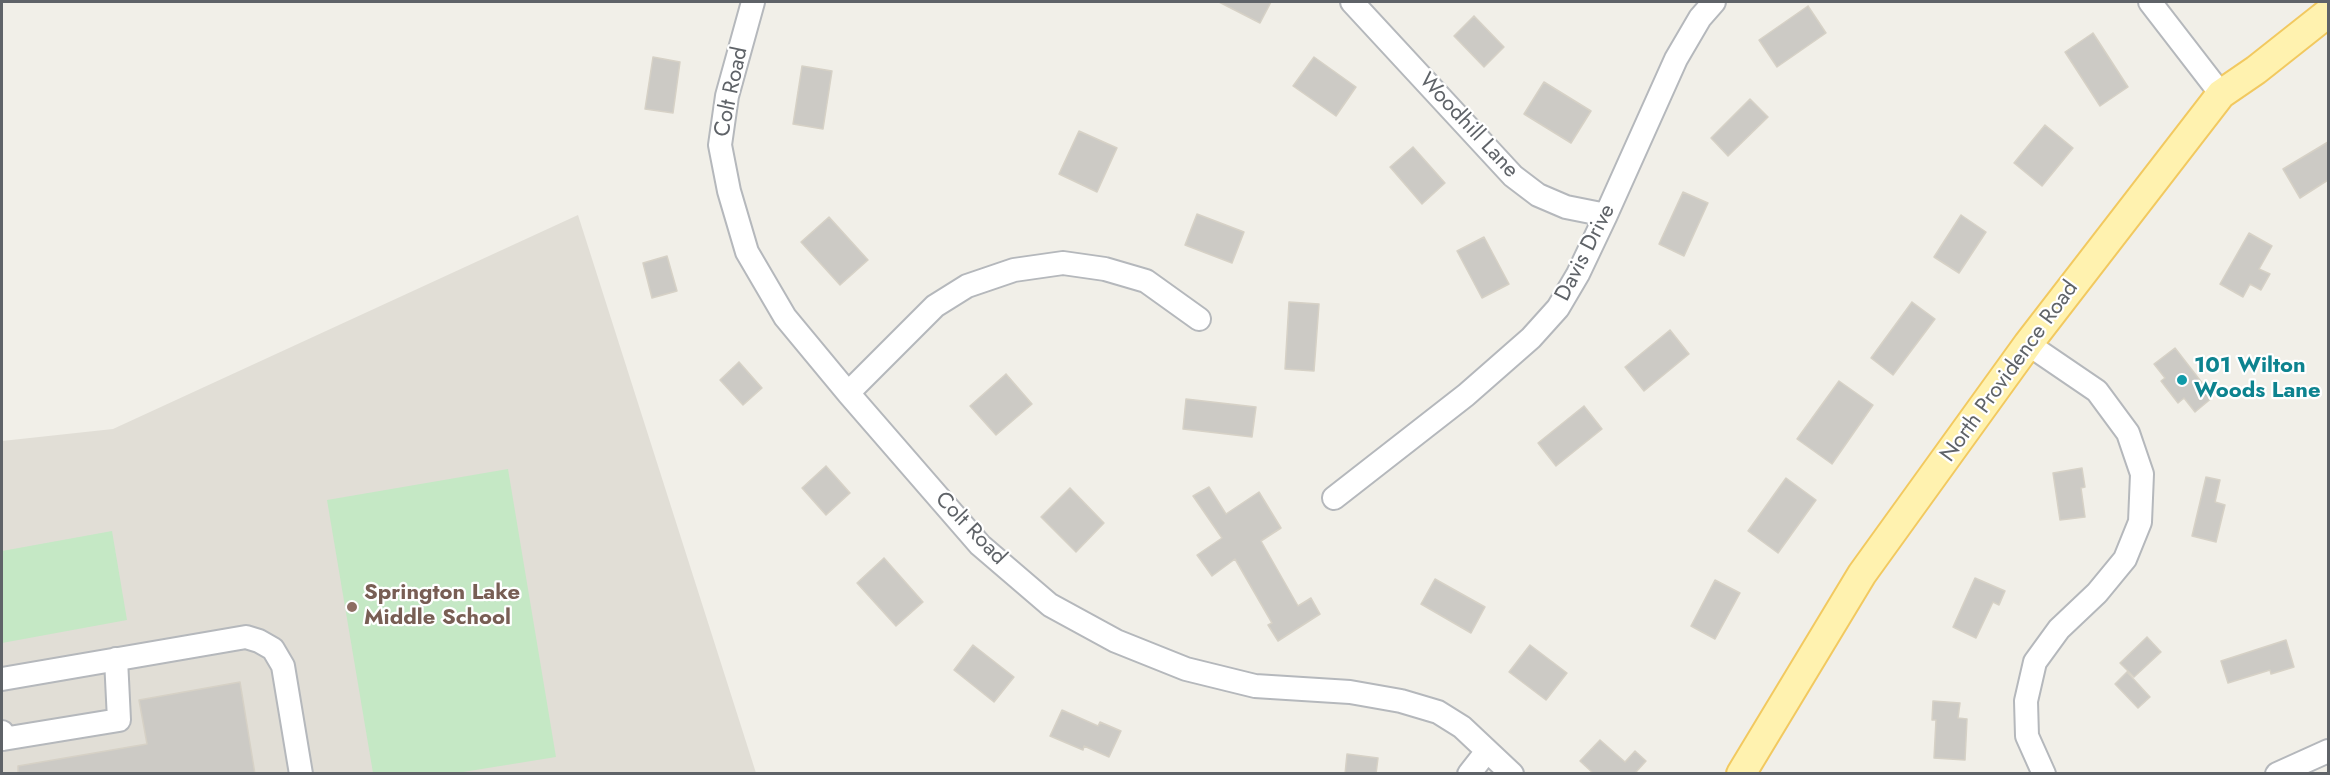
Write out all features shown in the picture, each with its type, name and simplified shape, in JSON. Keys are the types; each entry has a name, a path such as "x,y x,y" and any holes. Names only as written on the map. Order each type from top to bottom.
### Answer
{"main road":[{"name":"North Providence Road","path":"1741,774 1862,574 2028,344 2221,94 2256,70 2328,13"}],"street":[{"name":"Colt Road","path":"753,2 727,96 720,145 729,191 747,252 785,317 980,545 1050,605 1116,641 1186,669 1255,686 1350,692 1401,701 1438,712 1462,727 1512,774"},
{"name":"Woodhill Lane","path":"1352,2 1513,176 1538,195 1566,207 1606,215"},
{"name":"Davis Drive","path":"1334,498 1466,395 1531,338 1558,308 1578,274 1606,215 1676,59 1700,18 1714,2"},
{"path":"2150,2 2221,94"},
{"path":"848,393 935,306 967,286 1014,270 1062,263 1106,269 1146,281 1199,319"},
{"path":"2028,344 2097,391 2128,433 2142,474 2140,522 2125,559 2097,593 2059,628 2035,662 2026,701 2027,736 2044,774"},
{"path":"2,679 246,637 259,641 273,649 283,666 301,774"},
{"path":"2,732 3,738 119,720 116,659"},
{"path":"1469,774 1487,751"},
{"path":"2277,774 2328,751"}],"shaded area":[{"name":"Springton Lake Middle School","path":"578,215 756,773 2,773 2,441 113,429"}],"green space":[{"path":"508,469 556,757 457,773 373,773 327,500"},
{"path":"112,531 127,620 2,643 2,551"}],"building":[{"path":"1219,2 1271,2 1260,23"},
{"path":"1808,6 1826,33 1777,67 1759,40"},
{"path":"1474,16 1504,47 1484,67 1454,36"},
{"path":"2093,33 2128,87 2100,106 2065,52"},
{"path":"653,57 680,62 673,113 645,109"},
{"path":"1314,57 1356,87 1336,116 1293,86"},
{"path":"802,66 832,71 823,129 793,124"},
{"path":"1544,82 1591,111 1571,143 1524,114"},
{"path":"1750,99 1768,117 1728,156 1711,138"},
{"path":"2045,125 2073,148 2042,186 2014,163"},
{"path":"1079,131 1117,148 1097,192 1059,174"},
{"path":"2328,142 2328,180 2300,198 2283,169"},
{"path":"1413,147 1445,183 1422,204 1390,167"},
{"path":"1683,192 1708,203 1684,256 1659,244"},
{"path":"1197,214 1244,232 1232,263 1185,245"},
{"path":"1961,215 1986,232 1959,273 1934,257"},
{"path":"829,217 868,260 840,285 801,242"},
{"path":"2249,233 2272,246 2259,269 2270,274 2261,290 2250,284 2243,297 2220,284"},
{"path":"1484,237 1509,284 1482,298 1457,251"},
{"path":"667,256 677,291 652,298 643,263"},
{"path":"1289,302 1319,304 1314,371 1285,369"},
{"path":"1912,302 1935,319 1893,375 1871,358"},
{"path":"1670,330 1689,354 1644,391 1625,367"},
{"name":"101 Wilton Woods Lane","path":"2175,348 2213,397 2195,412 2184,398 2178,403 2161,381 2165,378 2154,364"},
{"path":"739,362 762,388 743,405 720,380"},
{"path":"1006,374 1032,404 996,435 970,406"},
{"path":"1839,381 1873,405 1832,464 1797,439"},
{"path":"1186,399 1256,407 1252,437 1183,429"},
{"path":"1584,406 1602,429 1556,466 1538,443"},
{"path":"826,466 850,493 826,515 802,488"},
{"path":"2082,468 2085,487 2081,488 2085,517 2060,520 2053,473"},
{"path":"2206,477 2220,480 2215,502 2225,505 2216,542 2192,536"},
{"path":"1786,478 1816,500 1778,553 1748,531"},
{"path":"1209,487 1226,514 1259,492 1281,528 1261,541 1298,606 1311,598 1320,614 1278,641 1268,625 1272,623 1235,559 1212,576 1197,555 1222,538 1193,496"},
{"path":"1070,488 1104,523 1076,552 1041,517"},
{"path":"884,558 923,602 896,626 857,583"},
{"path":"1975,578 2005,591 1999,605 1993,602 1976,638 1953,627"},
{"path":"1435,579 1485,607 1471,633 1421,604"},
{"path":"1715,580 1740,593 1715,639 1691,626"},
{"path":"2147,637 2161,652 2134,677 2120,663"},
{"path":"2286,640 2294,667 2271,674 2270,670 2228,683 2221,661"},
{"path":"973,645 1014,677 994,702 954,670"},
{"path":"1530,645 1567,673 1546,700 1509,672"},
{"path":"2127,672 2150,697 2138,708 2115,684"},
{"path":"240,682 255,774 18,774 18,766 147,744 139,700"},
{"path":"1933,701 1960,703 1958,718 1967,719 1965,760 1934,758 1936,720 1932,720"},
{"path":"1062,710 1098,726 1100,722 1121,731 1109,757 1084,746 1083,750 1050,736"},
{"path":"1600,740 1625,762 1635,751 1646,761 1636,772 1637,774 1594,774 1580,761"},
{"path":"1347,754 1378,758 1376,774 1345,774"}],"place":[{"name":"101 Wilton Woods Lane","path":"2182,380"},
{"name":"Springton Lake Middle School","path":"352,607"}]}
